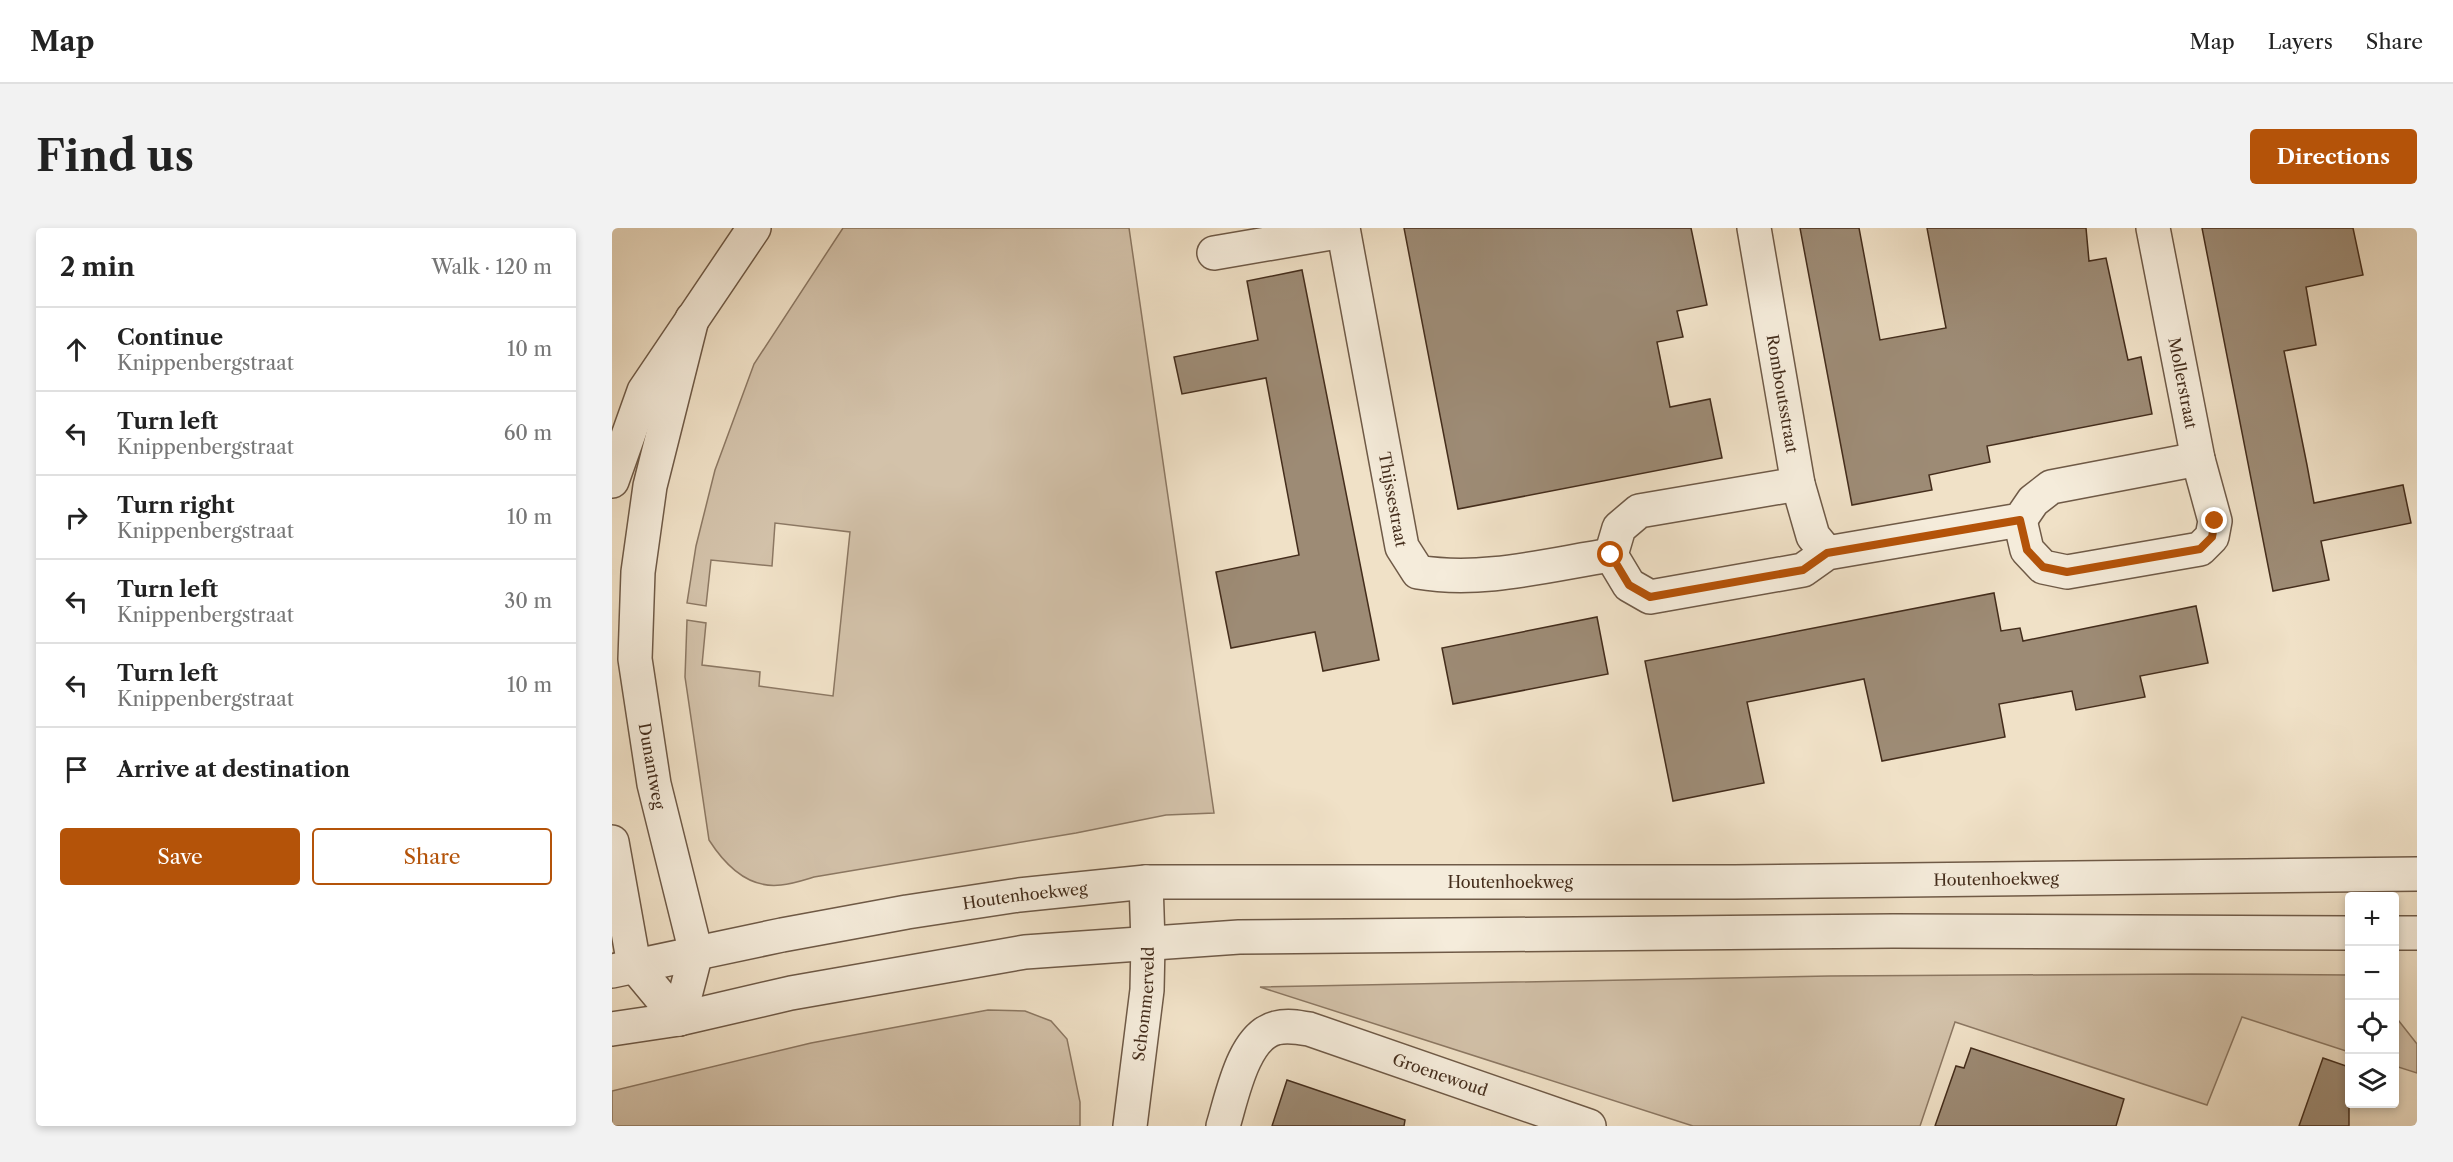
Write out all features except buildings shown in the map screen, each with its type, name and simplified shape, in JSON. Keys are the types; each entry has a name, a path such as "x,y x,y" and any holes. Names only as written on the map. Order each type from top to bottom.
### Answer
{"street":[{"name":"Dunantweg","path":"612,481 644,391 754,228"},
{"name":"Romboutsstraat","path":"1754,228 1798,484 1812,536 1827,553"},
{"name":"Mollerstraat","path":"2020,520 2027,550 2043,567 2067,572 2200,549 2212,537 2215,521 2198,459 2153,228"},
{"name":"Thijssestraat","path":"1214,253 1343,229 1402,548 1418,572 1444,577 1474,577 1611,555"},
{"name":"Dunantweg","path":"679,1019 696,953 654,784 635,659 638,573 650,486 692,319"},
{"path":"1798,484 1639,511 1619,528 1611,555 1629,585 1650,597 1803,570 1827,553 2020,520 2033,501 2051,487 2198,459"},
{"path":"612,842 623,968 679,1019"},
{"name":"Houtenhoekweg","path":"623,968 907,912 1019,895 1146,882 1735,882 2417,874"},
{"name":"Schommerveld","path":"1130,1126 1147,990 1146,882"},
{"path":"612,1029 679,1019 792,993 1025,952 1239,937 1893,931 2345,933"},
{"path":"2399,933 2417,933"},
{"name":"Groenewoud","path":"1222,1126 1247,1053 1258,1039 1275,1028 1291,1026 1320,1033 1589,1126"}],"shaded area":[{"path":"843,228 1129,228 1214,813 1166,815 1076,833 814,877 781,885 758,883 748,879 722,858 709,840 685,677 687,620 706,623 702,665 760,672 759,686 833,696 850,532 775,523 772,566 711,560 706,606 687,603 696,546 715,470 754,364"},
{"path":"2345,975 2345,1051 2242,1017 2207,1105 1955,1022 1920,1126 1693,1126 1260,987 1829,976"},
{"path":"988,1010 1025,1011 1051,1021 1067,1039 1080,1102 1080,1126 612,1126 612,1091 811,1043"},
{"path":"2399,1021 2417,1044 2417,1073 2399,1067"}],"route":[{"path":"1611,555 1629,585 1650,597 1803,570 1827,553 2020,520 2027,550 2043,567 2067,572 2200,549 2212,537 2215,521"}]}
